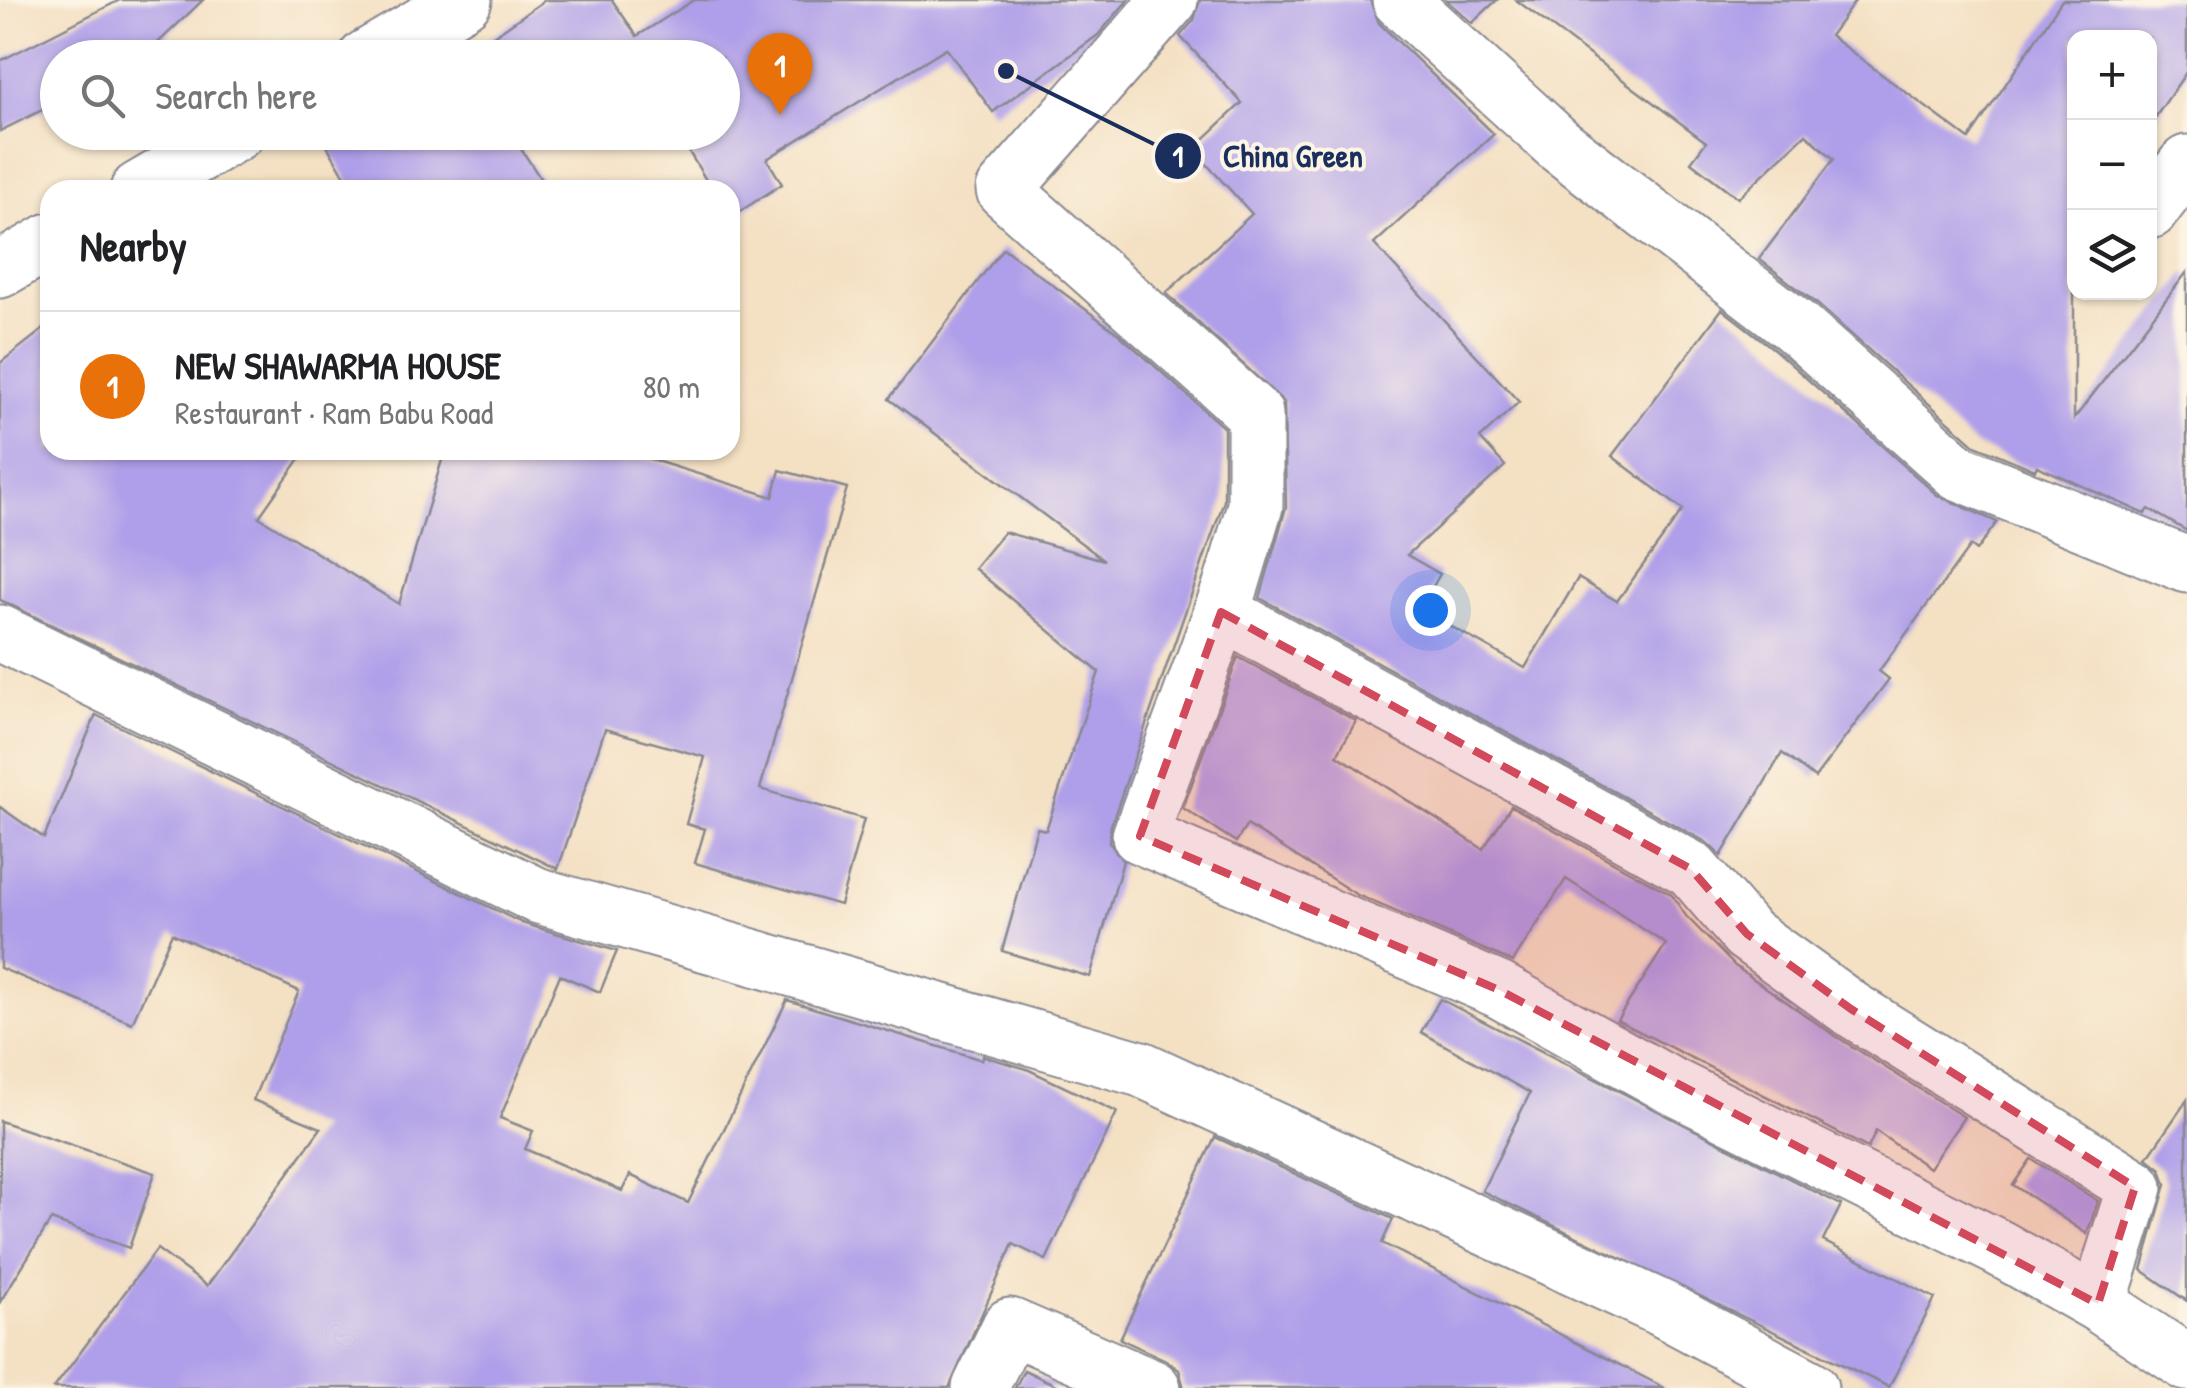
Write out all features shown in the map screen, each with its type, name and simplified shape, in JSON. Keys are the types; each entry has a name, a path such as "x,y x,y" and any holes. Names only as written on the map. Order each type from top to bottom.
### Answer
{"street":[{"path":"396,40 464,0"},
{"path":"1170,0 1004,190 1255,414 1255,506 1140,836 1499,990 1668,1084 1999,1248 2098,1304 2187,1362"},
{"path":"1400,0 1559,145 1795,326 1958,472 2187,565"},
{"path":"155,180 206,150"},
{"path":"2151,210 2187,162"},
{"path":"0,270 40,247"},
{"path":"1221,612 1690,869 1747,934 1851,1009 2134,1186 2098,1304"},
{"path":"0,634 536,894 1141,1070 1663,1309 1810,1388"},
{"path":"980,1388 1010,1326 1154,1388"}],"highlighted area":[{"path":"1221,612 1691,869 1747,934 1851,1009 2135,1187 2098,1304 1499,990 1140,836"}],"building":[{"path":"120,0 203,0 161,40 41,40"},
{"path":"545,0 612,0 637,36 694,0 1128,0 1098,35 993,112 946,48 767,159 782,184 740,211 740,180 706,180 688,150 740,150 740,40 488,40"},
{"path":"1200,0 1370,0 1379,23 1494,134 1374,244 1519,402 1480,438 1505,466 1407,555 1440,574 1420,609 1525,668 1578,578 1617,601 1683,510 1612,456 1722,309 1775,350 1937,495 1997,522 1976,551 1970,546 1879,671 1889,679 1815,778 1782,753 1721,856 1706,842 1260,598 1286,507 1284,402 1166,293 1252,214 1193,149 1242,103 1180,36 1194,20"},
{"path":"1446,0 1497,0 1472,23"},
{"path":"1516,0 1856,0 1830,36 1969,139 2062,0 2187,0 2187,71 2157,115 2157,30 2067,30 2067,300 2074,300 2074,419 2187,272 2187,531 2149,509 2145,514 2037,466 2035,470 1975,445 1816,303 1759,259 1834,159 1806,134 1738,198 1691,162 1706,142"},
{"path":"40,41 40,111 0,131 0,61"},
{"path":"329,150 522,150 541,180 347,180"},
{"path":"1003,248 1120,335 1224,428 1224,501 1111,825 1109,842 1123,861 1090,977 1002,951 1037,828 1046,830 1099,672 974,568 1004,532 1104,560 889,399"},
{"path":"40,332 40,460 299,460 259,517 399,604 442,460 653,460 773,497 780,470 847,488 760,789 864,819 840,905 695,863 705,829 686,824 705,757 605,729 558,869 0,600 0,363"},
{"path":"1238,657 1356,721 1337,755 1483,849 1511,806 1671,894 1686,916 1735,966 1834,1035 1964,1117 1929,1168 1876,1131 1868,1148 1617,1020 1666,944 1566,879 1513,962 1357,895 1247,825 1236,842 1183,808"},
{"path":"96,715 522,923 617,951 600,992 560,975 500,1118 533,1131 525,1149 622,1191 630,1175 688,1203 787,1000 982,1060 983,1056 1027,1069 1117,1112 1046,1260 1013,1244 949,1388 54,1388 157,1249 207,1286 321,1128 253,1100 299,991 172,933 132,1023 0,968 0,807 44,838"},
{"path":"1440,999 1841,1205 1823,1241 1935,1298 1889,1387 1482,1191 1530,1093 1421,1032"},
{"path":"2187,1100 2187,1301 2142,1270 2166,1184 2161,1169 2147,1158"},
{"path":"0,1121 155,1173 129,1248 51,1220 0,1302"},
{"path":"1215,1137 1393,1219 1382,1243 1665,1388 1184,1388 1179,1370 1166,1360 1120,1339"},
{"path":"2031,1159 2098,1201 2087,1234 2013,1185"},
{"path":"1024,1370 1062,1388 1015,1388"}],"place":[{"name":"China Green","path":"1006,71"},
{"name":"NEW SHAWARMA HOUSE","path":"780,115"}]}
